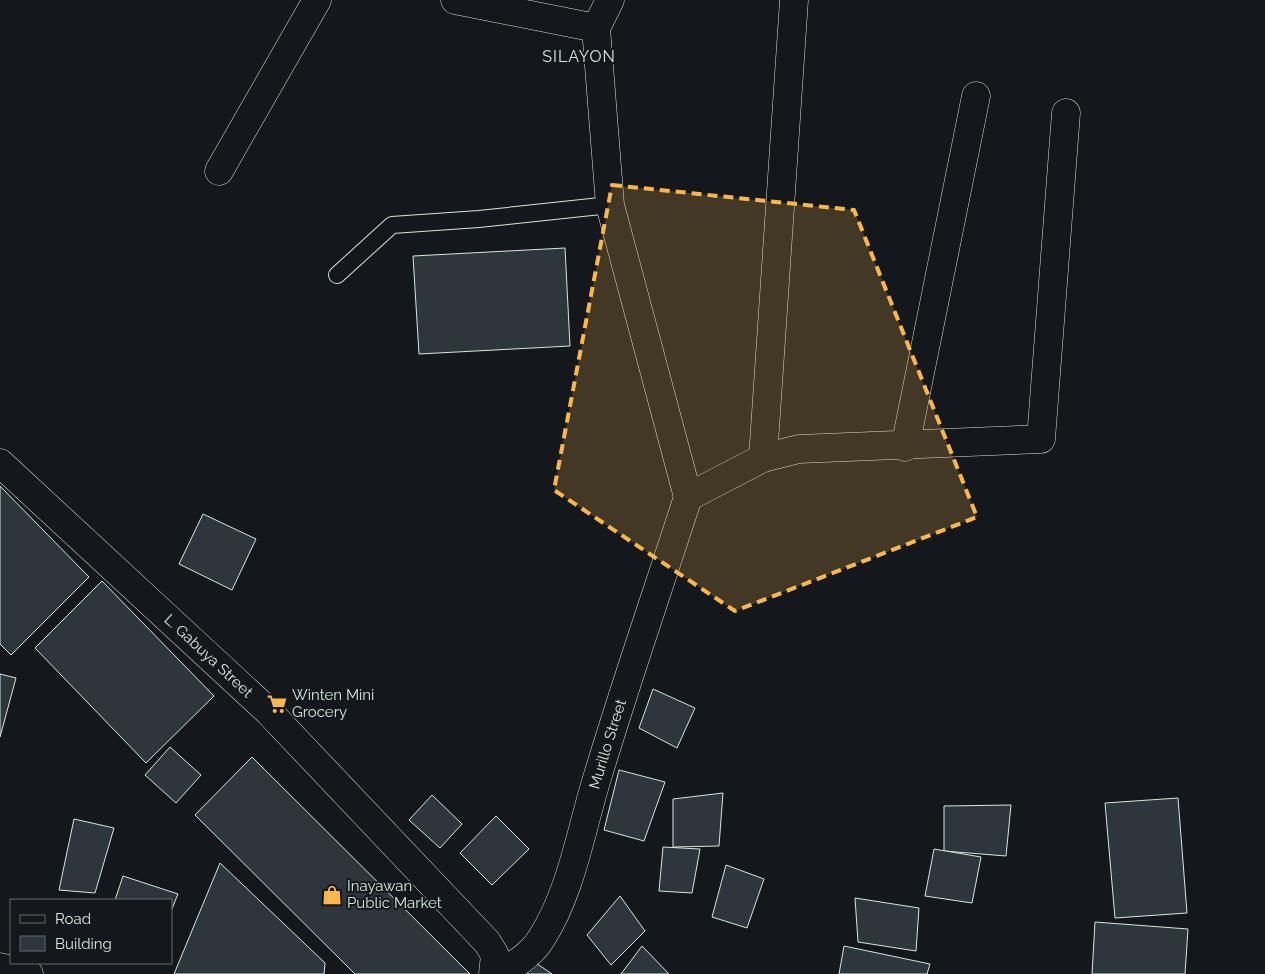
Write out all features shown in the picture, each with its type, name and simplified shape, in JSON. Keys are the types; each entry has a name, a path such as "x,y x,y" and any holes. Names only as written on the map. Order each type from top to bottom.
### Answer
{"street":[{"path":"219,171 317,0"},
{"path":"454,0 596,28"},
{"path":"610,0 596,28 610,205 688,498 763,458 800,449 905,447 1041,440 1066,112"},
{"path":"763,458 794,0"},
{"path":"905,447 976,96"},
{"name":"L. Gabuya Street","path":"0,463 268,711 487,942 495,955 493,974"},
{"name":"Murillo Street","path":"501,974 540,941 554,914 569,875 608,741 688,498"},
{"path":"0,966 29,974"}],"lane":[{"path":"337,275 392,225 479,220 610,205"}],"highlighted area":[{"path":"612,185 854,210 977,517 735,611 554,490"}],"building":[{"path":"565,248 570,346 419,354 413,256"},
{"path":"0,486 89,577 11,655 0,644"},
{"path":"203,514 256,539 232,590 179,564"},
{"path":"102,581 214,696 146,763 35,648"},
{"path":"0,674 16,678 0,737"},
{"path":"653,689 695,708 677,748 639,728"},
{"path":"170,747 201,775 176,803 145,775"},
{"name":"Inayawan Public Market","path":"252,757 470,974 355,974 195,815"},
{"path":"619,770 665,782 644,841 604,830"},
{"path":"723,793 719,846 673,847 673,799"},
{"path":"432,795 462,824 440,848 409,820"},
{"path":"1178,798 1187,913 1115,918 1105,803"},
{"path":"1011,805 1006,856 944,851 944,806"},
{"path":"496,816 529,849 492,885 460,853"},
{"path":"74,819 114,828 95,893 59,890"},
{"path":"663,847 700,849 692,893 659,891"},
{"path":"934,849 981,857 972,903 925,896"},
{"path":"220,863 325,963 324,974 174,974"},
{"path":"726,865 764,879 747,928 712,917"},
{"path":"123,876 178,894 172,909 172,899 115,899"},
{"path":"620,896 645,931 611,965 587,935"},
{"path":"855,898 919,908 916,951 858,942"},
{"path":"1095,922 1188,929 1185,974 1092,974"},
{"path":"642,946 669,974 621,974"},
{"path":"844,946 930,964 927,974 839,974"},
{"path":"530,959 552,974 517,974"}],"place":[{"name":"Winten Mini Grocery","path":"277,704"},
{"name":"Inayawan Public Market","path":"332,895"}],"district":[{"name":"SILAYON","path":"579,56"}]}
